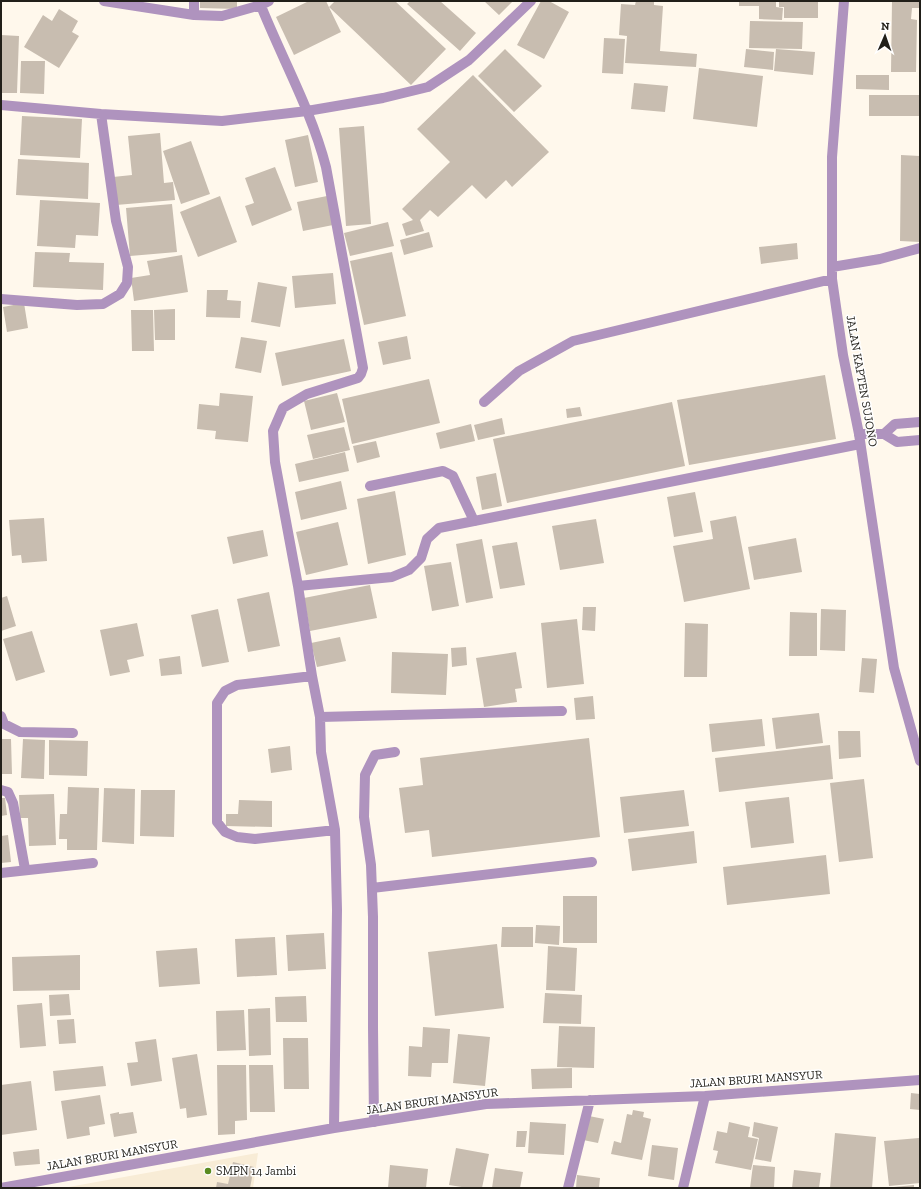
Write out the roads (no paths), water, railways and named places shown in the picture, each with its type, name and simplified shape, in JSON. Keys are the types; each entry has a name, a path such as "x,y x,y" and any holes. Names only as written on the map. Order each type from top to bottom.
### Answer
{"street":[{"path":"106,1 194,15 222,16 263,2 320,145 326,167 362,368 361,374 358,378 307,394 283,408 273,431 275,462 320,717 321,752 335,830 337,910 334,1128"},
{"path":"194,1 194,15"},
{"path":"1,105 101,114 222,121 307,111 382,98 428,86 469,60 531,1"},
{"name":"JALAN KAPTEN SUJONO","path":"844,1 832,157 832,279 842,355 859,439 894,668 920,761"},
{"path":"1,299 77,305 103,304 120,294 127,283 128,267 116,221 101,114"},
{"path":"832,267 880,259 920,248"},
{"path":"484,402 518,371 573,341 832,279"},
{"path":"298,586 392,577 409,570 420,558 427,539 439,528 884,434 895,424 920,422"},
{"path":"884,434 897,442 920,440"},
{"path":"370,486 443,471 453,476 474,521"},
{"path":"312,676 237,685 225,691 218,703 217,822 225,832 237,837 255,839 335,830"},
{"path":"320,717 562,711"},
{"path":"1,716 4,724 20,732 73,733"},
{"path":"374,1122 374,917 371,865 364,817 365,775 375,755 395,752"},
{"path":"1,790 8,792 13,803 25,869"},
{"path":"372,888 592,862"},
{"path":"1,873 25,869 93,863"},
{"name":"JALAN BRURI MANSYUR","path":"1,1188 334,1128 486,1104 705,1096 920,1080"},
{"path":"683,1188 705,1096"},
{"path":"568,1188 590,1100"}],"place":[{"name":"SMPN 14 Jambi","path":"208,1171"}]}
